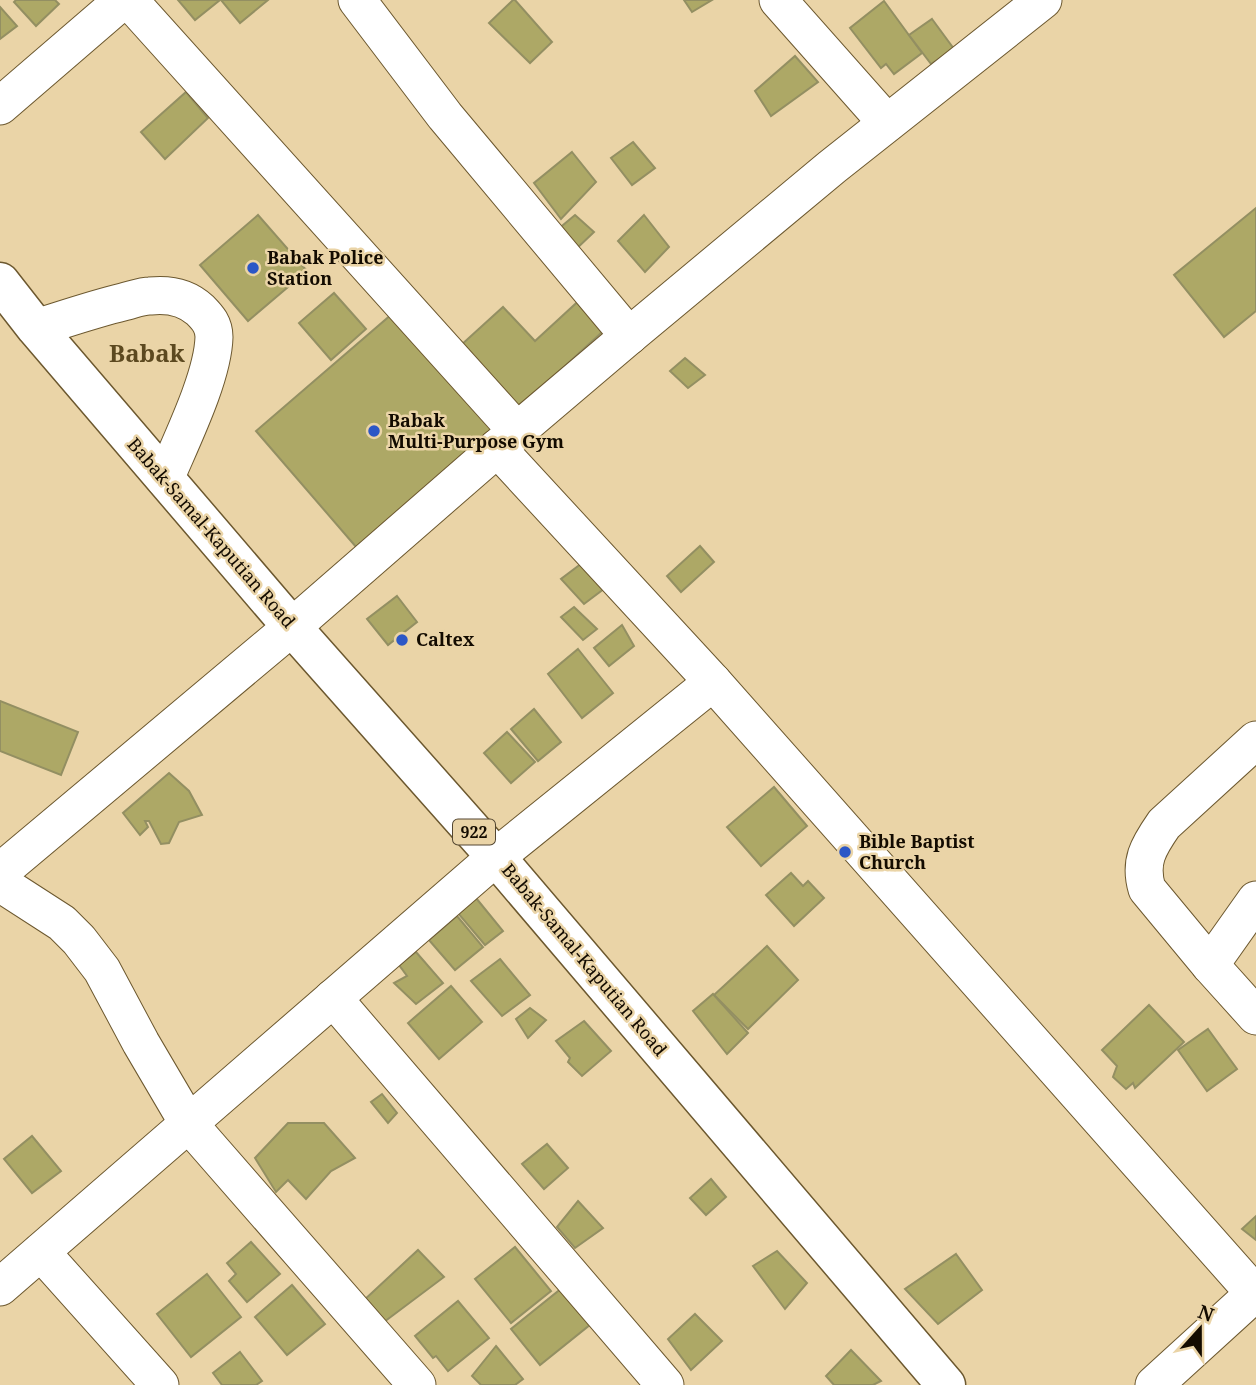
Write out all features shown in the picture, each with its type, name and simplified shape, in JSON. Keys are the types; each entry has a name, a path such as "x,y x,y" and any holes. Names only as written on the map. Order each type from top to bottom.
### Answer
{"main road":[{"name":"Babak-Samal-Kaputian Road","path":"0,282 165,479 496,857 946,1385"}],"street":[{"path":"0,106 126,0 713,682 1255,1293 1154,1385"},
{"path":"357,0 445,116 628,336"},
{"path":"778,0 887,123"},
{"path":"0,872 292,627 628,336 1030,4"},
{"path":"36,328 149,296 179,298 193,304 203,313 214,328 211,358 201,393 165,479"},
{"path":"0,1287 496,857 713,682"},
{"path":"1256,740 1164,824 1145,859 1143,874 1147,889 1256,1016"},
{"path":"0,883 62,923 79,940 102,970 188,1123 417,1385"},
{"path":"1210,965 1256,900"},
{"path":"333,998 665,1385"},
{"path":"41,1252 160,1385"}],"building":[{"path":"55,0 59,4 36,26 14,2"},
{"path":"178,0 220,0 195,20"},
{"path":"221,0 268,0 240,23"},
{"path":"513,0 552,42 530,63 489,23"},
{"path":"684,0 712,0 692,12"},
{"path":"884,1 922,53 894,74 886,64 881,68 850,28"},
{"path":"0,7 17,26 0,39"},
{"path":"932,19 954,49 931,64 909,35"},
{"path":"795,56 818,82 771,116 755,91"},
{"path":"186,92 208,118 165,159 141,132"},
{"path":"633,142 655,168 632,185 611,158"},
{"path":"572,152 596,182 561,219 534,183"},
{"path":"1256,208 1256,311 1224,337 1174,275"},
{"name":"Babak Police Station","path":"258,215 307,271 248,321 200,265"},
{"path":"575,215 594,232 573,252 556,231"},
{"path":"644,215 669,247 645,272 618,241"},
{"path":"334,293 366,329 331,360 299,323"},
{"path":"585,295 611,324 518,409 460,346 503,307 535,341"},
{"name":"Babak Multi-Purpose Gym","path":"392,314 493,431 357,548 256,431"},
{"path":"685,358 705,375 688,388 670,371"},
{"path":"700,546 714,562 681,592 667,576"},
{"path":"582,563 605,588 584,604 561,579"},
{"path":"397,596 417,622 388,645 367,619"},
{"path":"574,607 597,629 583,640 561,617"},
{"path":"622,625 634,646 609,666 594,648"},
{"path":"578,649 613,693 582,718 548,674"},
{"path":"0,701 78,732 61,775 0,751"},
{"path":"534,709 561,742 538,761 511,729"},
{"path":"507,732 535,762 511,783 484,753"},
{"path":"169,773 189,791 202,815 179,822 169,843 161,844 149,821 145,821 148,827 140,835 123,813"},
{"path":"774,787 807,826 761,866 727,827"},
{"path":"791,873 803,886 808,881 824,898 794,926 766,895"},
{"path":"476,898 503,931 485,945 457,912"},
{"path":"457,916 483,947 455,970 429,940"},
{"path":"767,946 798,980 748,1029 714,995"},
{"path":"416,952 443,983 416,1004 394,983 407,976 399,965"},
{"path":"500,959 530,995 502,1016 471,981"},
{"path":"451,986 482,1022 439,1059 408,1023"},
{"path":"713,994 748,1033 727,1054 693,1011"},
{"path":"1149,1005 1184,1042 1135,1088 1133,1083 1126,1089 1113,1077 1117,1066 1102,1050"},
{"path":"530,1008 546,1020 528,1038 516,1019"},
{"path":"584,1021 611,1051 582,1076 568,1062 570,1058 556,1041"},
{"path":"1208,1029 1237,1069 1207,1091 1178,1050"},
{"path":"382,1094 397,1113 388,1123 371,1102"},
{"path":"288,1123 324,1123 355,1158 331,1171 306,1199 288,1180 276,1192 255,1158"},
{"path":"32,1136 61,1171 32,1193 4,1159"},
{"path":"547,1144 568,1168 544,1189 522,1164"},
{"path":"711,1179 726,1197 706,1215 690,1198"},
{"path":"578,1201 603,1228 575,1248 557,1227"},
{"path":"1256,1216 1256,1240 1242,1229"},
{"path":"251,1242 280,1274 247,1302 229,1281 236,1274 227,1263"},
{"path":"515,1247 551,1291 511,1323 475,1279"},
{"path":"418,1250 444,1277 384,1322 362,1302"},
{"path":"777,1251 807,1283 785,1309 753,1266"},
{"path":"956,1254 982,1290 938,1324 905,1289"},
{"path":"207,1274 241,1317 191,1357 157,1314"},
{"path":"292,1285 325,1324 287,1355 255,1317"},
{"path":"562,1288 591,1324 540,1365 511,1329"},
{"path":"458,1301 489,1338 448,1371 415,1336"},
{"path":"695,1314 722,1341 691,1370 668,1339"},
{"path":"496,1346 523,1379 515,1385 481,1385 472,1376"},
{"path":"851,1350 881,1381 873,1385 834,1385 826,1376"},
{"path":"240,1352 262,1381 256,1385 222,1385 213,1373"}],"place":[{"name":"Babak Police Station","path":"253,268"},
{"name":"Babak Multi-Purpose Gym","path":"374,431"},
{"name":"Caltex","path":"402,640"},
{"name":"Bible Baptist Church","path":"845,852"}],"district":[{"name":"Babak","path":"147,354"}]}
